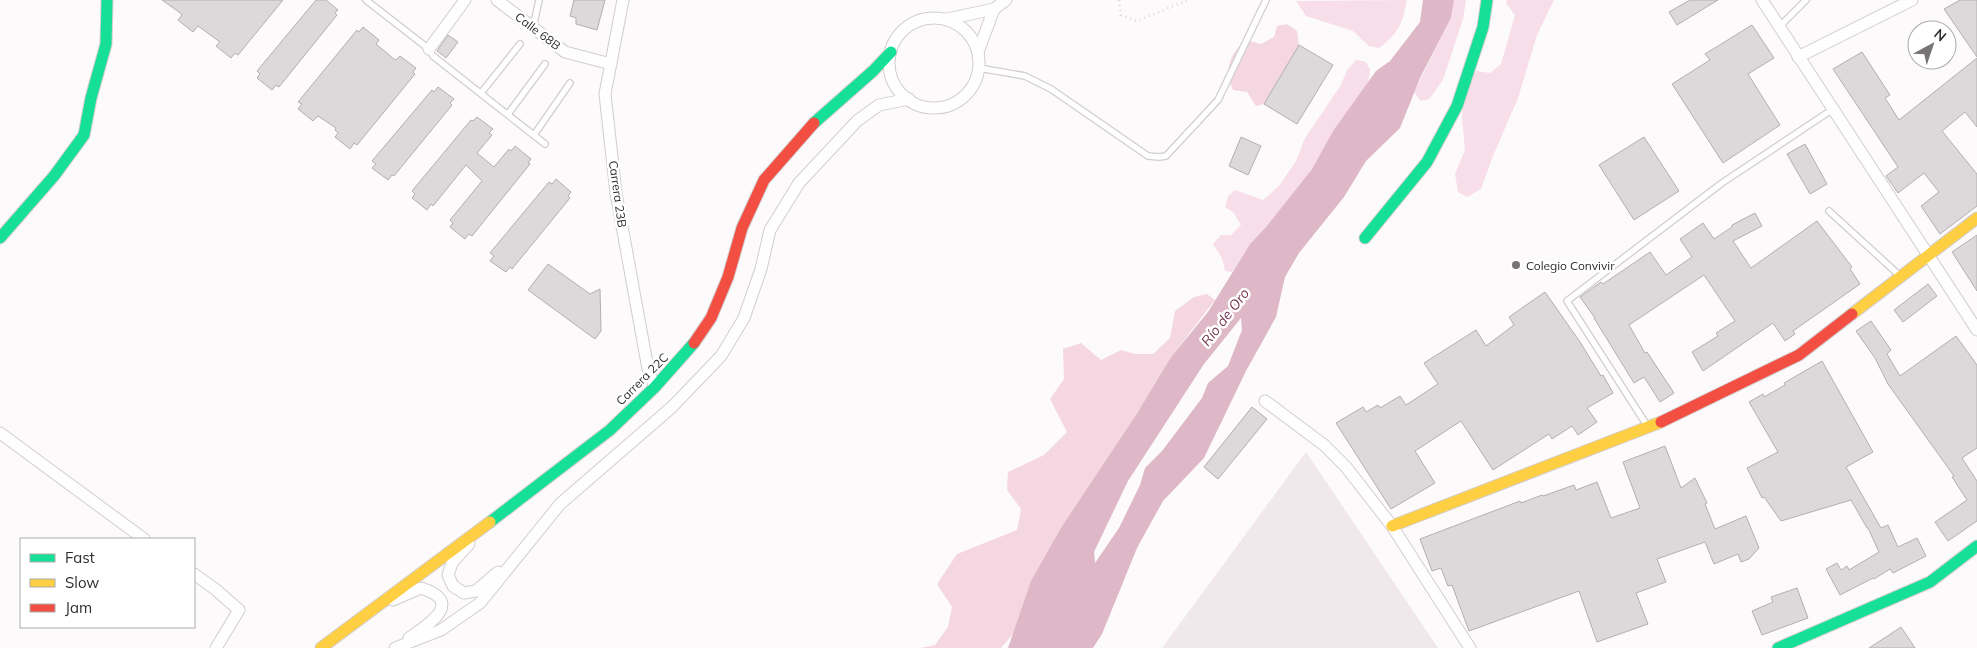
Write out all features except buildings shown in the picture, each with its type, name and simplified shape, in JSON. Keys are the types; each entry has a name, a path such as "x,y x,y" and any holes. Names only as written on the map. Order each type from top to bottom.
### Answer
{"street":[{"path":"0,238 54,176 84,135 91,98 106,44 107,0"},
{"path":"429,49 465,0"},
{"name":"Calle 68B","path":"497,0 566,52 611,64"},
{"name":"Carrera 23B","path":"624,0 605,94 616,193 648,369 655,387"},
{"path":"994,9 978,52 979,68 974,84 968,93 950,105 929,107 909,99 898,88 891,73 891,52 898,37 909,26 929,18 947,19 994,9 1006,0"},
{"path":"1365,238 1427,162 1452,114 1465,85 1480,36 1487,0"},
{"path":"1762,0 1977,330"},
{"path":"1798,56 1912,0"},
{"path":"947,19 968,33 978,52"},
{"name":"Carrera 22C","path":"321,648 610,430 655,387 693,345 711,318 728,277 742,228 764,180 816,122 873,71 891,52"},
{"path":"395,648 441,630 480,602 560,504 672,407 721,356 744,318 770,230 799,183 857,120 879,104 909,99"},
{"path":"1392,526 1649,428 1799,355 1977,218"},
{"path":"1265,401 1324,445 1346,467 1392,526 1470,648"},
{"path":"0,433 143,538"},
{"path":"485,526 452,563 448,575 453,586 464,593 476,591 517,555"},
{"path":"1778,648 1930,582 1977,546"},
{"path":"195,575 239,610 216,648"},
{"path":"377,607 421,588 433,592 439,598 442,607 438,617 395,648"}],"lane":[{"path":"366,0 545,144"},
{"path":"533,28 539,0"},
{"path":"979,68 1025,76 1052,89 1148,156 1166,156 1218,100 1266,0"},
{"path":"1779,27 1806,0"},
{"path":"481,93 520,44"},
{"path":"508,114 545,64"},
{"path":"534,135 570,83"},
{"path":"1649,428 1567,301 1722,183 1833,109"},
{"path":"1829,211 1901,276"}],"path":[{"path":"1119,0 1122,15 1137,21 1188,0"}],"shaded area":[{"path":"1407,0 1399,27 1391,38 1379,48 1369,46 1353,31 1306,16 1296,1"},
{"path":"1454,0 1466,0 1463,19 1443,80 1429,99 1421,101 1414,92 1451,18"},
{"path":"1507,0 1554,0 1537,35 1518,98 1481,189 1467,197 1458,192 1455,174 1465,150 1462,118 1465,86 1476,71 1490,73 1501,64 1515,15 1506,3"},
{"path":"1287,24 1297,31 1299,45 1264,104 1256,106 1247,92 1233,90 1229,76 1232,57 1246,40 1261,44 1274,37 1277,26"},
{"path":"1356,60 1366,62 1370,70 1368,83 1333,131 1312,169 1266,227 1250,244 1232,272 1225,271 1222,258 1213,244 1221,235 1231,235 1241,225 1233,212 1225,207 1228,196 1235,190 1263,200 1279,186 1296,161 1305,138 1341,85 1347,70"},
{"path":"1207,294 1215,300 1171,357 1013,634 1001,648 921,648 935,645 948,627 952,607 937,584 957,554 1017,530 1021,509 1007,490 1008,472 1044,455 1067,432 1050,399 1064,379 1063,349 1081,343 1101,360 1121,350 1135,354 1153,354 1170,338 1175,311 1194,297"},
{"path":"1306,452 1438,648 1162,648"}],"water":[{"name":"Río de Oro","path":"1423,0 1454,0 1451,18 1420,78 1400,128 1366,161 1344,197 1299,253 1285,277 1276,317 1246,371 1204,458 1163,501 1137,548 1102,634 1093,648 1008,648 1031,581 1061,528 1138,412 1171,357 1208,312 1250,244 1266,227 1312,169 1333,131 1376,71 1390,61 1420,22","holes":["1241,318 1242,330 1228,366 1208,383 1202,398 1162,451 1145,468 1140,485 1119,528 1095,563 1094,552 1128,481 1204,364"]}],"traffic: fast":[{"path":"0,238 54,176 84,135 91,98 106,44 107,0"},
{"path":"1365,238 1427,162 1457,106 1483,27 1487,0"},
{"path":"814,123 873,71 891,52"},
{"path":"490,522 610,430 655,387 694,343"},
{"path":"1778,648 1930,582 1977,546"}],"traffic: slow":[{"path":"1852,314 1977,218"},
{"path":"1392,526 1661,422"},
{"path":"321,648 490,522"}],"traffic: jam":[{"path":"694,343 711,318 728,277 742,228 764,180 814,123"},
{"path":"1661,422 1799,355 1852,314"}],"place":[{"name":"Colegio Convivir","path":"1516,265"}]}
